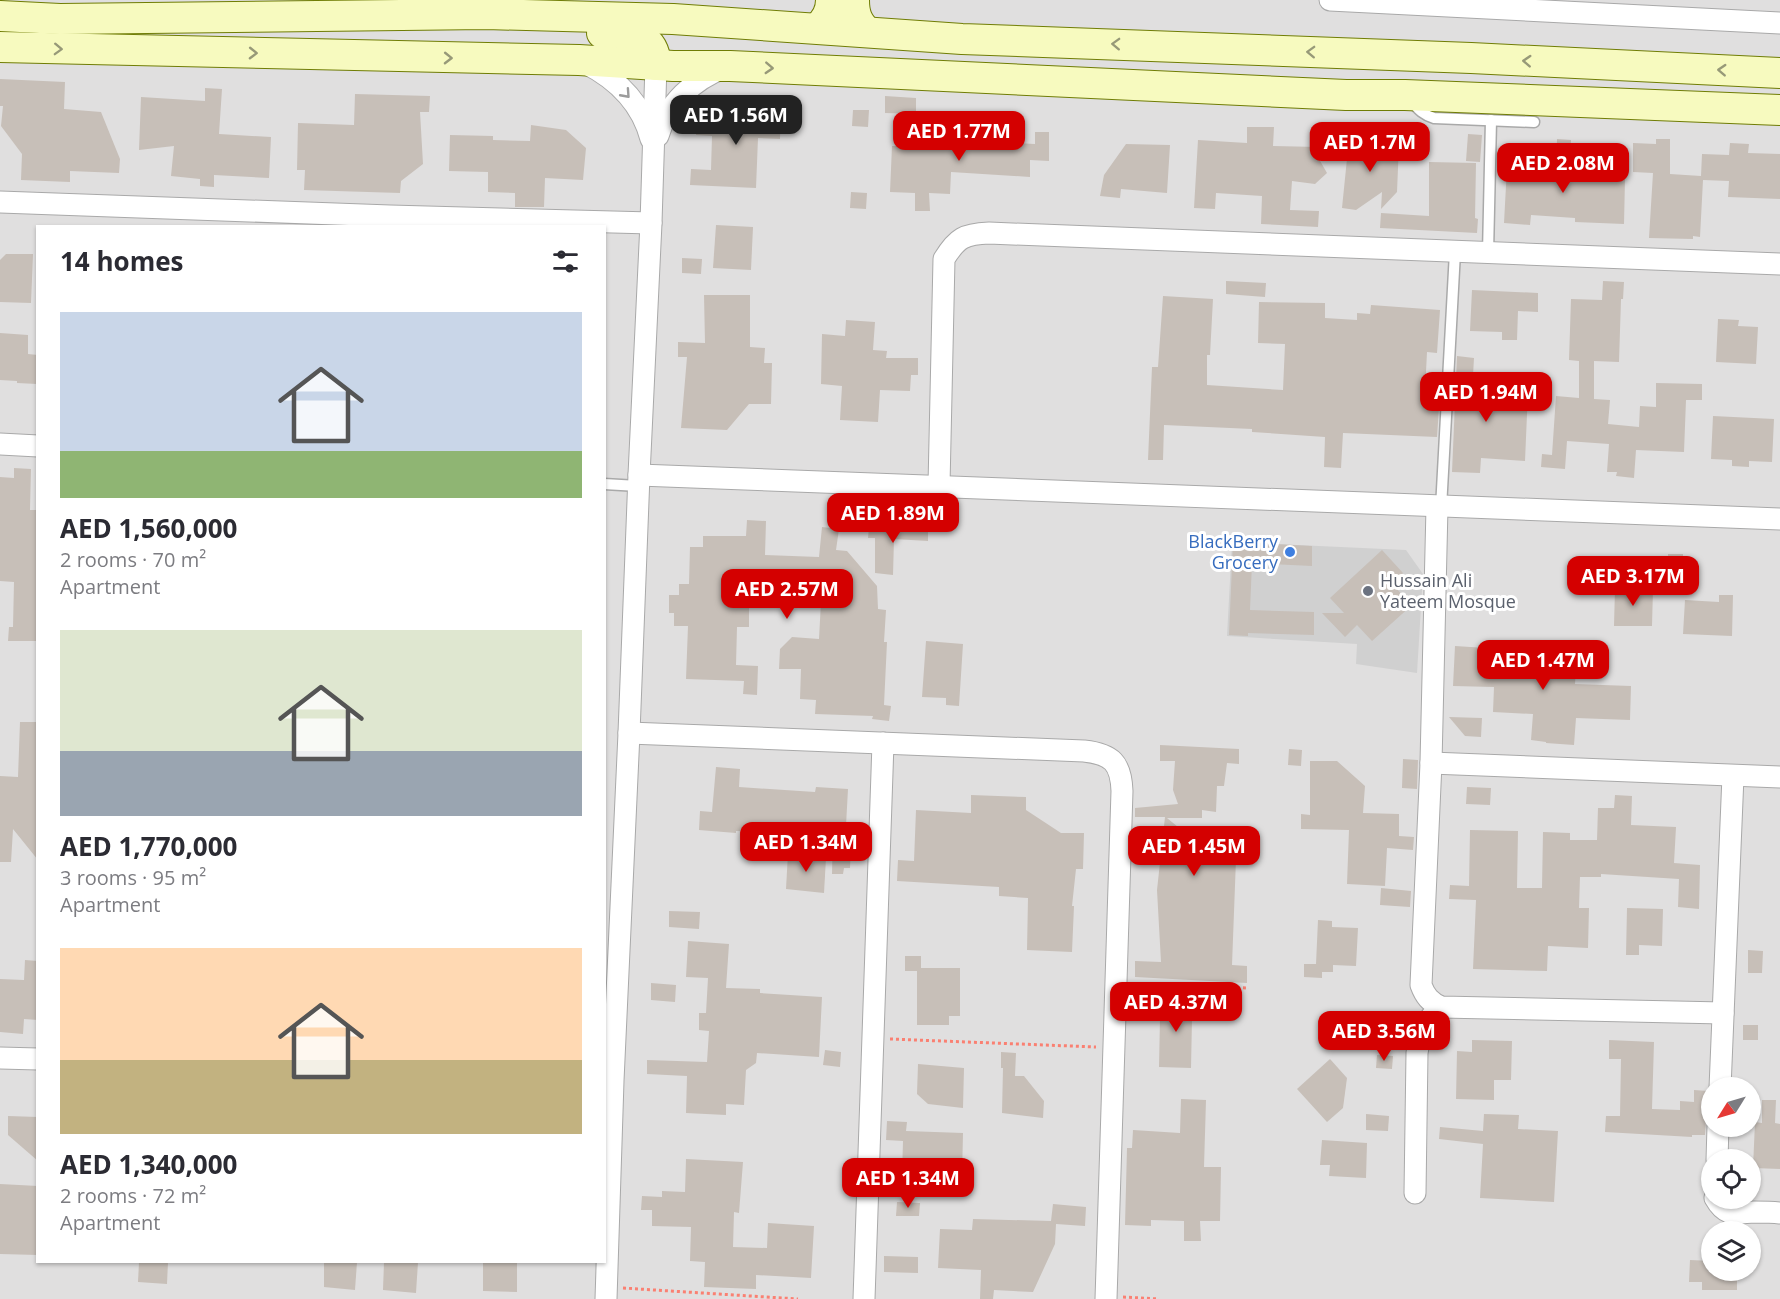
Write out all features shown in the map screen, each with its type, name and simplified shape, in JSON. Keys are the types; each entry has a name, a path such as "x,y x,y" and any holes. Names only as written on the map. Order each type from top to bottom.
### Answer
{"main road":[{"path":"817,28 827,18 831,0"},
{"path":"854,0 858,23 867,32"},
{"path":"0,5 60,19"},
{"path":"486,15 495,21 516,27 638,36 652,47 656,56 656,65"},
{"path":"0,16 60,19 486,15 673,19 962,39 1471,58 1780,73"},
{"path":"7,48 579,60 1346,94 1780,110"},
{"path":"1346,94 1349,69 1352,66 1449,66 1458,65 1471,58"}],"street":[{"path":"1330,0 1780,23"},
{"path":"579,60 599,70 617,83 632,100 648,128 654,151"},
{"path":"606,1293 609,1080 629,732 656,65"},
{"path":"654,151 660,130 670,110 684,92 698,81 730,66"},
{"path":"0,202 390,221 651,223"},
{"path":"939,485 944,259 954,243 970,234 1780,264"},
{"path":"0,444 36,446"},
{"path":"639,480 939,485 1780,519"},
{"path":"1439,507 1421,985 1425,995 1432,1003 1441,1007 1723,1013"},
{"path":"629,732 1084,751 1100,752 1113,761 1121,775 1122,791 1106,1298"},
{"path":"864,1299 883,742"},
{"path":"1431,763 1780,777"},
{"path":"1720,1077 1733,776"},
{"path":"1415,1193 1417,1053 1423,1027 1441,1007"},
{"path":"0,1058 36,1059"},
{"path":"1723,1209 1733,1214 1780,1213"},
{"path":"1748,1209 1755,1212"}],"lane":[{"path":"1405,95 1426,116 1434,118 1534,122"},
{"path":"1488,254 1491,120"},
{"path":"1439,507 1455,252"},
{"path":"606,484 639,480"}],"path":[{"path":"1116,984 1249,988"},
{"path":"873,1038 1114,1048"},
{"path":"606,1293 798,1299"},
{"path":"1106,1298 1159,1299"}],"shaded area":[{"path":"0,0 1780,0 1780,1299 0,1299"},
{"path":"1232,542 1406,550 1423,574 1417,673 1356,664 1357,644 1227,636"}],"building":[{"path":"0,79 65,82 64,109 101,112 120,159 119,173 70,171 70,182 21,180 22,154 1,126 3,106 0,106"},
{"path":"205,88 222,89 219,134 271,137 269,178 214,175 214,187 200,186 200,179 171,176 174,146 139,150 141,97 205,101"},
{"path":"355,94 430,96 429,112 420,112 423,164 401,181 400,193 304,190 305,170 297,170 298,123 354,125"},
{"path":"885,96 916,98 916,114 885,113"},
{"path":"761,106 781,107 780,139 758,138 756,188 690,185 691,169 711,170 712,136 696,135 697,120 713,121 713,111 761,113"},
{"path":"853,110 869,110 868,127 852,126"},
{"path":"944,115 958,116 957,140 1035,144 1035,132 1049,132 1049,161 1030,160 1030,177 951,172 950,194 929,193 930,211 915,211 915,193 890,192 892,146 942,147"},
{"path":"531,125 566,130 586,148 583,180 545,178 544,207 515,207 515,193 488,192 488,172 449,171 450,135 493,136 493,140 530,141"},
{"path":"1247,127 1274,127 1273,146 1319,147 1319,159 1327,173 1315,184 1292,181 1290,210 1319,211 1318,227 1261,224 1262,196 1216,193 1215,209 1194,208 1198,140 1247,143"},
{"path":"1468,134 1482,135 1480,162 1466,161"},
{"path":"1349,139 1399,144 1397,192 1381,209 1382,192 1356,210 1342,208"},
{"path":"1557,139 1571,140 1569,172 1588,173 1588,178 1625,179 1624,224 1575,222 1575,218 1531,215 1530,225 1504,223 1507,167 1556,170"},
{"path":"1656,139 1670,139 1670,174 1701,176 1702,154 1729,155 1730,143 1749,144 1748,153 1780,154 1780,199 1728,197 1729,181 1703,180 1700,237 1693,236 1693,239 1649,238 1653,173 1633,172 1633,143 1656,144"},
{"path":"1126,144 1170,145 1167,193 1121,189 1120,198 1100,196 1104,175"},
{"path":"1429,162 1476,163 1477,233 1380,228 1381,213 1429,216"},
{"path":"851,192 867,193 866,209 850,208"},
{"path":"716,225 753,227 751,270 713,268"},
{"path":"6,254 33,254 31,303 0,302 0,260"},
{"path":"682,258 702,259 701,274 682,273"},
{"path":"1226,281 1266,283 1265,297 1226,294"},
{"path":"1603,281 1624,282 1623,299 1621,299 1619,362 1594,361 1594,399 1610,400 1608,424 1639,427 1640,406 1656,407 1656,383 1702,384 1702,400 1686,400 1684,452 1636,450 1634,478 1616,476 1617,472 1607,472 1609,444 1567,441 1565,469 1541,467 1542,454 1552,455 1556,396 1579,398 1579,361 1569,360 1571,299 1602,300"},
{"path":"1472,290 1538,293 1538,312 1518,311 1517,340 1502,340 1502,332 1470,331"},
{"path":"704,295 750,295 750,347 765,348 764,363 772,363 771,404 749,404 727,430 681,428 687,357 678,357 678,342 705,343"},
{"path":"1163,296 1213,299 1210,355 1207,355 1207,385 1283,390 1285,344 1258,343 1259,302 1325,303 1325,318 1357,320 1357,313 1370,314 1371,305 1440,310 1437,353 1427,352 1425,392 1440,393 1437,437 1343,433 1341,468 1324,467 1325,437 1252,432 1252,429 1164,425 1163,460 1148,460 1152,367 1158,367"},
{"path":"1718,319 1739,320 1738,326 1758,327 1756,364 1716,362"},
{"path":"846,320 875,322 873,350 887,351 886,358 918,358 918,375 911,375 910,391 880,390 878,422 840,420 842,386 821,384 822,334 845,336"},
{"path":"0,333 28,335 28,354 36,355 36,384 0,380"},
{"path":"1457,356 1474,358 1472,393 1512,395 1512,390 1528,391 1525,461 1481,458 1480,473 1452,472"},
{"path":"1713,416 1774,419 1772,462 1749,461 1749,467 1732,466 1732,460 1711,459"},
{"path":"14,468 31,469 30,510 36,510 36,641 8,641 9,627 13,627 14,582 0,581 0,477 14,478"},
{"path":"747,520 766,521 765,555 819,557 822,527 839,529 836,550 847,551 877,586 878,609 886,610 884,705 891,706 889,721 872,719 873,716 815,714 816,700 800,699 801,669 779,669 780,649 792,637 819,639 822,583 795,583 795,593 749,592 749,627 737,627 736,665 758,666 757,695 743,694 744,681 686,679 688,626 674,626 674,613 669,613 669,595 679,595 679,584 689,584 690,547 703,547 703,536 746,536"},
{"path":"869,527 928,527 928,541 894,539 893,575 875,573 875,538 868,538"},
{"path":"1233,542 1312,546 1312,566 1252,563 1250,610 1314,612 1314,635 1248,633 1248,636 1229,635"},
{"name":"Hussain Ali Yateem Mosque","path":"1382,550 1403,573 1392,584 1412,605 1372,641 1357,625 1345,637 1322,613 1344,613 1330,598"},
{"path":"1668,554 1683,554 1683,579 1668,579"},
{"path":"1615,588 1653,589 1652,626 1614,626"},
{"path":"1719,595 1733,595 1732,636 1683,634 1685,600 1719,602"},
{"path":"926,641 963,644 959,706 946,705 946,698 922,697"},
{"path":"1455,646 1486,648 1485,665 1523,666 1524,647 1577,650 1575,684 1631,686 1630,720 1576,718 1574,745 1531,740 1533,714 1493,712 1494,687 1453,686"},
{"path":"1449,717 1482,718 1481,737 1465,736"},
{"path":"20,722 36,722 36,858 13,829 11,862 0,862 0,776 18,777"},
{"path":"1160,745 1239,749 1239,764 1227,763 1224,786 1217,786 1216,812 1202,810 1202,818 1167,818 1216,858 1236,859 1232,965 1247,966 1247,983 1135,977 1135,961 1161,962 1157,890 1165,817 1135,817 1135,808 1178,804 1173,790 1175,761 1160,761"},
{"path":"1289,749 1302,750 1301,766 1288,765"},
{"path":"1403,759 1418,760 1417,789 1402,788"},
{"path":"1310,761 1337,761 1365,786 1363,813 1399,814 1399,836 1414,837 1413,850 1387,848 1385,886 1347,884 1349,830 1301,829 1301,814 1310,815"},
{"path":"716,767 740,769 739,787 815,792 816,787 848,789 845,844 851,845 850,868 844,868 843,874 832,874 833,831 798,829 798,834 699,830 700,811 712,812"},
{"path":"1467,787 1491,788 1490,805 1466,804"},
{"path":"971,795 1026,797 1026,810 1061,833 1084,833 1083,869 1076,869 1072,906 1074,906 1072,952 1027,950 1028,898 999,896 999,887 897,881 898,860 914,861 916,810 971,813"},
{"path":"1615,795 1632,796 1631,825 1676,827 1674,863 1700,865 1699,909 1678,907 1679,879 1601,874 1601,877 1580,877 1579,908 1589,908 1588,948 1548,946 1547,971 1473,969 1476,900 1449,899 1450,885 1469,886 1470,830 1518,831 1517,888 1542,888 1543,832 1570,833 1570,840 1597,840 1598,808 1614,808"},
{"path":"788,853 826,858 824,893 786,889"},
{"path":"1381,888 1411,891 1410,907 1380,905"},
{"path":"1627,908 1663,909 1662,946 1639,945 1639,955 1626,955"},
{"path":"669,911 700,912 699,929 669,927"},
{"path":"1318,920 1332,921 1332,927 1358,928 1356,966 1333,965 1333,972 1322,972 1322,978 1304,977 1304,964 1316,964"},
{"path":"688,941 729,944 726,988 760,989 760,993 822,997 819,1057 757,1053 756,1063 746,1070 744,1105 726,1104 726,1115 686,1113 687,1076 647,1074 647,1060 707,1062 709,1031 699,1030 699,1013 706,1013 708,978 686,977"},
{"path":"1748,950 1763,951 1762,973 1748,973"},
{"path":"905,956 921,956 921,968 960,968 960,1016 949,1016 949,1025 917,1025 917,971 905,971"},
{"path":"25,960 36,961 36,1020 24,1019 23,1034 0,1032 0,979 24,980"},
{"path":"651,983 676,985 675,1002 651,1000"},
{"path":"1150,1004 1207,1006 1207,1020 1192,1019 1191,1068 1159,1067 1160,1018 1150,1018"},
{"path":"1743,1025 1758,1025 1758,1040 1743,1040"},
{"path":"1472,1040 1512,1041 1511,1080 1494,1080 1494,1100 1456,1099 1457,1051 1472,1052"},
{"path":"1609,1040 1654,1042 1652,1109 1680,1110 1680,1101 1694,1102 1694,1090 1701,1090 1701,1135 1692,1135 1692,1137 1605,1132 1606,1116 1620,1116 1621,1059 1609,1059"},
{"path":"825,1050 841,1052 840,1067 823,1065"},
{"path":"1001,1052 1016,1053 1015,1076 1024,1076 1044,1101 1043,1118 1002,1113"},
{"path":"1377,1055 1393,1056 1392,1069 1376,1068"},
{"path":"1330,1059 1347,1078 1343,1108 1327,1122 1297,1089"},
{"path":"918,1064 964,1068 963,1108 928,1104 917,1094"},
{"path":"1181,1099 1206,1100 1204,1167 1221,1167 1220,1221 1200,1221 1201,1241 1184,1241 1184,1221 1151,1220 1151,1226 1125,1225 1127,1148 1132,1148 1133,1130 1180,1133"},
{"path":"1762,1100 1776,1100 1775,1123 1780,1124 1780,1169 1761,1168 1761,1149 1754,1149 1754,1137 1761,1137"},
{"path":"1366,1114 1389,1116 1388,1131 1366,1130"},
{"path":"1484,1114 1519,1115 1518,1129 1558,1131 1554,1202 1480,1198 1483,1144 1439,1139 1440,1127 1483,1131"},
{"path":"8,1116 36,1117 36,1159 8,1135"},
{"path":"887,1121 907,1122 906,1131 963,1133 962,1177 902,1175 903,1141 886,1140"},
{"path":"1322,1140 1367,1143 1366,1178 1329,1176 1330,1165 1320,1165"},
{"path":"686,1159 743,1162 739,1213 734,1212 733,1247 767,1248 768,1223 814,1226 811,1278 756,1275 756,1289 704,1287 705,1262 690,1261 691,1227 652,1226 652,1210 641,1210 642,1196 662,1197 662,1191 685,1192"},
{"path":"0,1184 36,1186 36,1255 0,1254"},
{"path":"897,1202 920,1203 919,1216 896,1216"},
{"path":"1053,1204 1086,1207 1085,1226 1056,1224 1055,1244 1033,1292 994,1290 993,1299 980,1299 981,1270 938,1268 940,1229 972,1230 973,1219 1051,1221"},
{"path":"884,1256 918,1257 918,1273 884,1272"},
{"path":"1690,1260 1701,1260 1701,1281 1737,1281 1737,1290 1702,1290 1702,1282 1689,1282"},
{"path":"139,1263 168,1263 167,1284 138,1282"},
{"path":"324,1263 357,1263 355,1290 324,1287"},
{"path":"384,1263 418,1263 416,1293 383,1290"},
{"path":"483,1263 517,1263 517,1292 483,1291"}],"place":[{"name":"BlackBerry Grocery","path":"1290,552"},
{"name":"Hussain Ali Yateem Mosque","path":"1368,591"}]}
